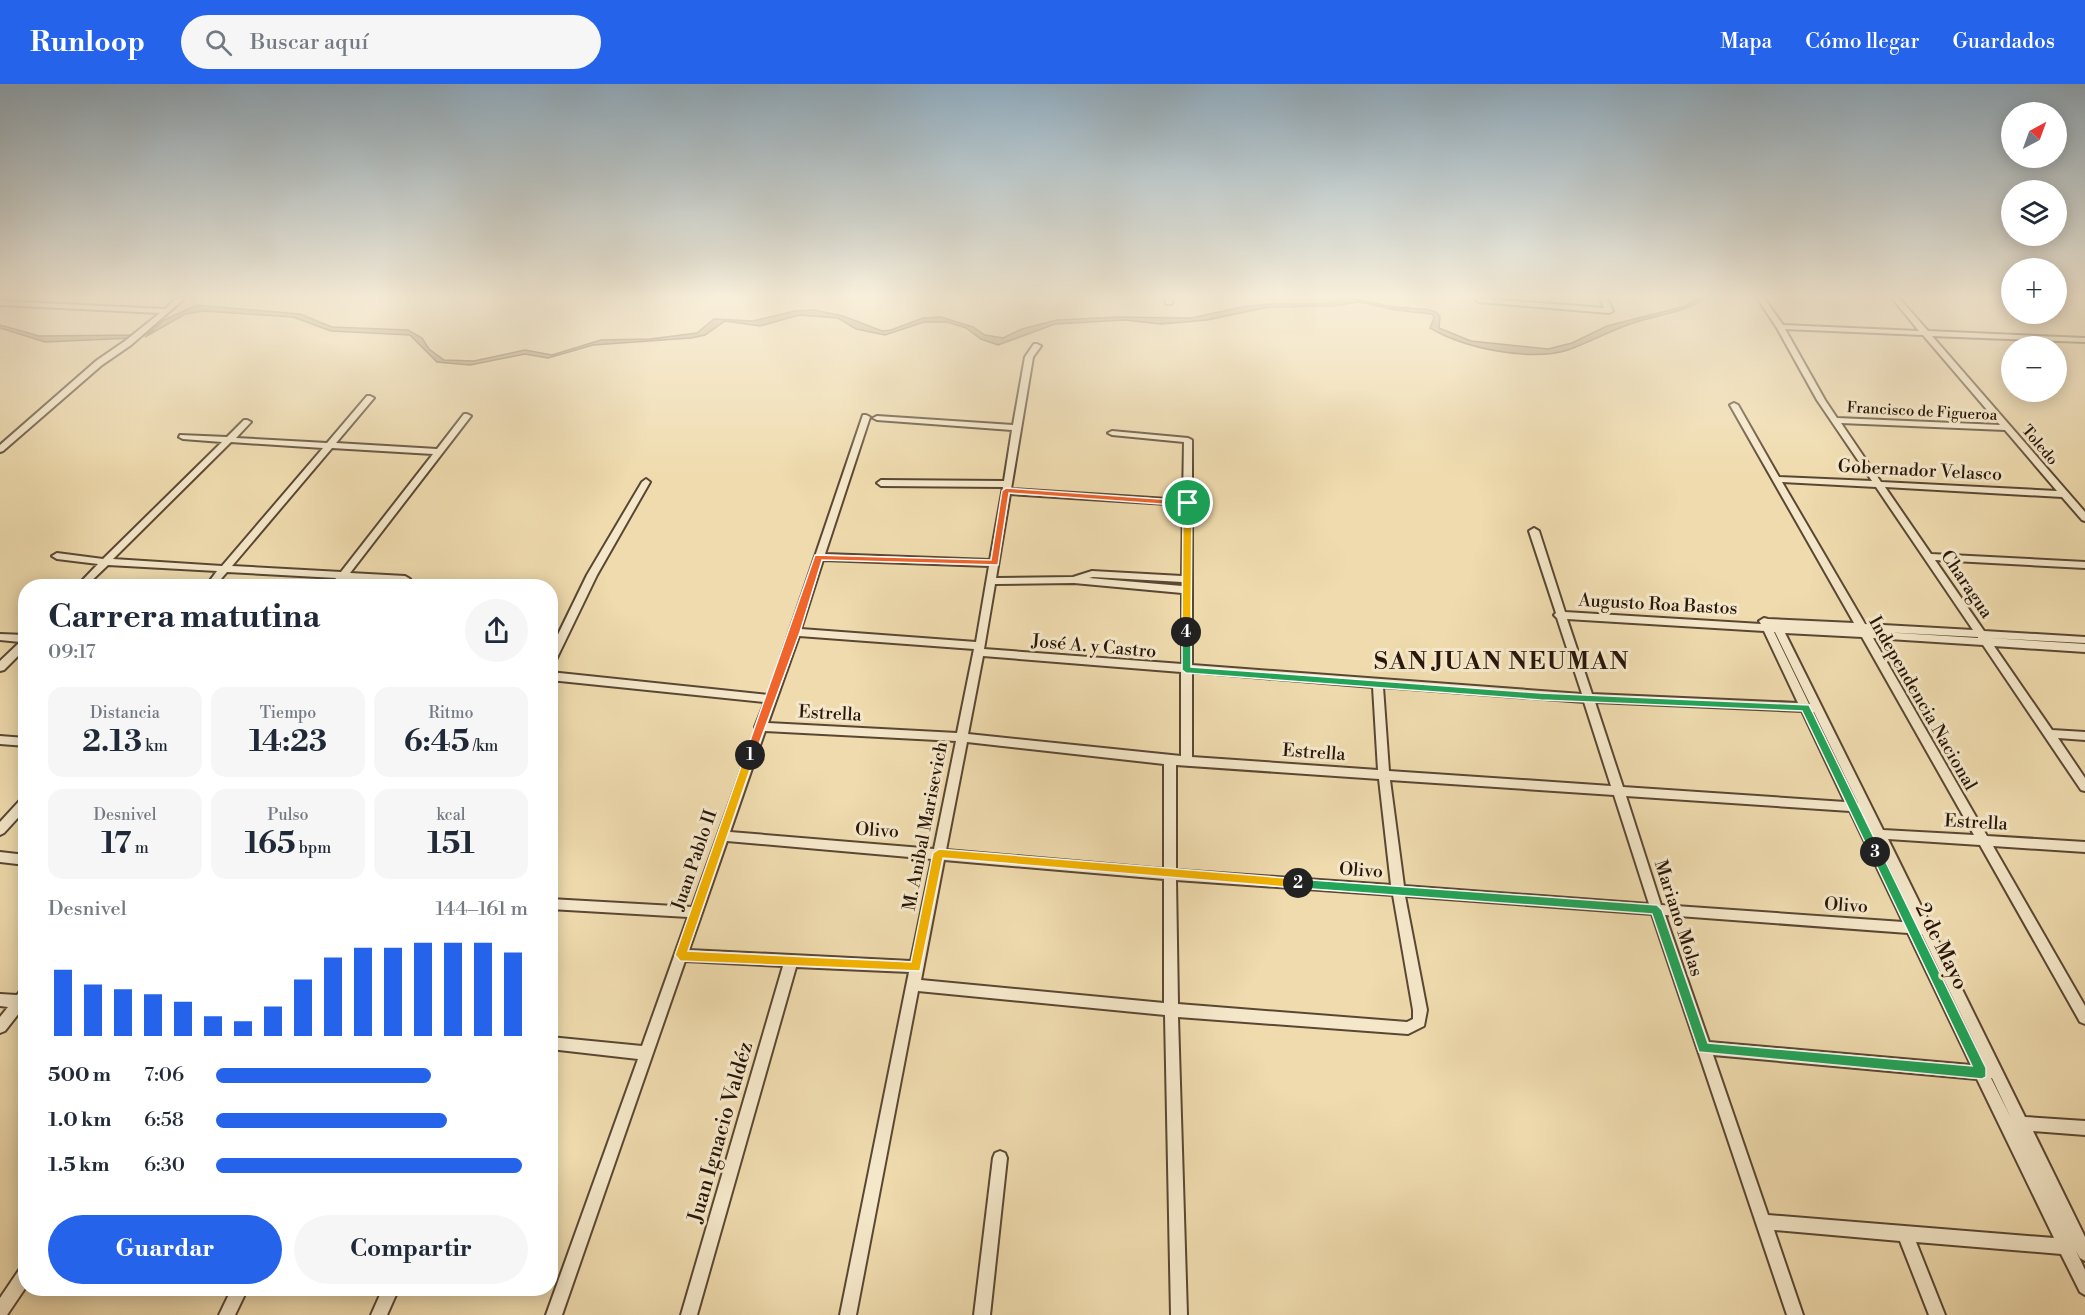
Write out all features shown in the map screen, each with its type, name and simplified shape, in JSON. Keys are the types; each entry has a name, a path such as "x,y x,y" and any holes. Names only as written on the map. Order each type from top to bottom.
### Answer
{"street":[{"path":"0,449 110,355"},
{"name":"M. Anibal Marisevich","path":"848,1315 992,581 1016,428 1030,355"},
{"name":"Charagua","path":"1796,355 1834,420 2051,734 2085,787"},
{"name":"Toledo","path":"1945,355 2085,518"},
{"path":"216,579 370,398"},
{"name":"Independencia Nacional","path":"1734,405 2085,1018"},
{"path":"341,579 467,416"},
{"name":"Juan Pablo II","path":"554,1315 795,632 818,557 872,417 1016,428"},
{"name":"Francisco de Figueroa","path":"1834,420 2009,428"},
{"path":"88,579 247,422"},
{"path":"1112,433 1188,440 1186,762"},
{"path":"183,437 439,452"},
{"name":"Gobernador Velasco","path":"1775,479 2064,494"},
{"path":"558,645 592,575 646,482"},
{"path":"881,483 1006,488 1188,503"},
{"name":"Mariano Molas","path":"1534,531 1559,615 1657,910 1795,1315"},
{"path":"57,556 106,562 405,579"},
{"path":"818,557 995,563"},
{"path":"1928,557 2085,565"},
{"path":"1074,580 1092,574 1186,579"},
{"path":"992,581 1074,580 1186,590"},
{"name":"Augusto Roa Bastos","path":"1559,615 1983,638 2085,640"},
{"name":"2 de Mayo","path":"1768,626 1811,707 1873,834 1912,928 2085,1287"},
{"name":"José A. y Castro","path":"795,632 1186,670 1541,696 1586,696 1811,707"},
{"path":"0,637 18,639"},
{"name":"Augusto Roa Bastos","path":"1983,638 2085,648"},
{"path":"0,667 18,648"},
{"path":"558,677 770,699"},
{"path":"912,985 1171,1010 1408,1028 1419,1022 1420,1010 1398,890 1384,775 1378,683"},
{"name":"Estrella","path":"760,727 960,737 1186,762 1860,807"},
{"path":"2051,734 2085,736"},
{"path":"0,740 18,741"},
{"path":"1170,760 1171,1010 1179,1315"},
{"path":"0,830 18,810"},
{"name":"2 de Mayo","path":"1873,834 1926,929 2084,1251"},
{"name":"Estrella","path":"1873,834 2085,847"},
{"name":"Olivo","path":"722,836 1169,874 1926,929"},
{"path":"0,857 18,859"},
{"path":"558,904 696,912"},
{"path":"680,955 916,967"},
{"name":"Juan Ignacio Valdéz","path":"689,1315 791,961"},
{"path":"0,1000 18,1000"},
{"path":"0,1027 18,1007"},
{"path":"558,1044 645,1053"},
{"path":"1703,1048 1997,1074"},
{"path":"2006,1123 2085,1128"},
{"path":"982,1315 1000,1158"},
{"path":"1764,1222 2066,1247 2084,1251"},
{"path":"1905,1233 1937,1315"},
{"path":"0,1312 18,1284"},
{"path":"227,1315 236,1296"},
{"path":"380,1315 388,1296"}],"shaded area":[{"path":"430,355 438,355 444,360 474,361 500,355 518,355 470,365 437,362"},
{"path":"533,355 557,355 548,358"}],"district":[{"name":"SAN JUAN NEUMAN","path":"1502,661"}],"route":[{"path":"1006,491 1188,503 1186,670 1505,694 1805,707 1982,1072 1703,1048 1657,910 1169,874 939,853 916,967 680,955 795,632 818,557 995,563 1006,491"}]}
